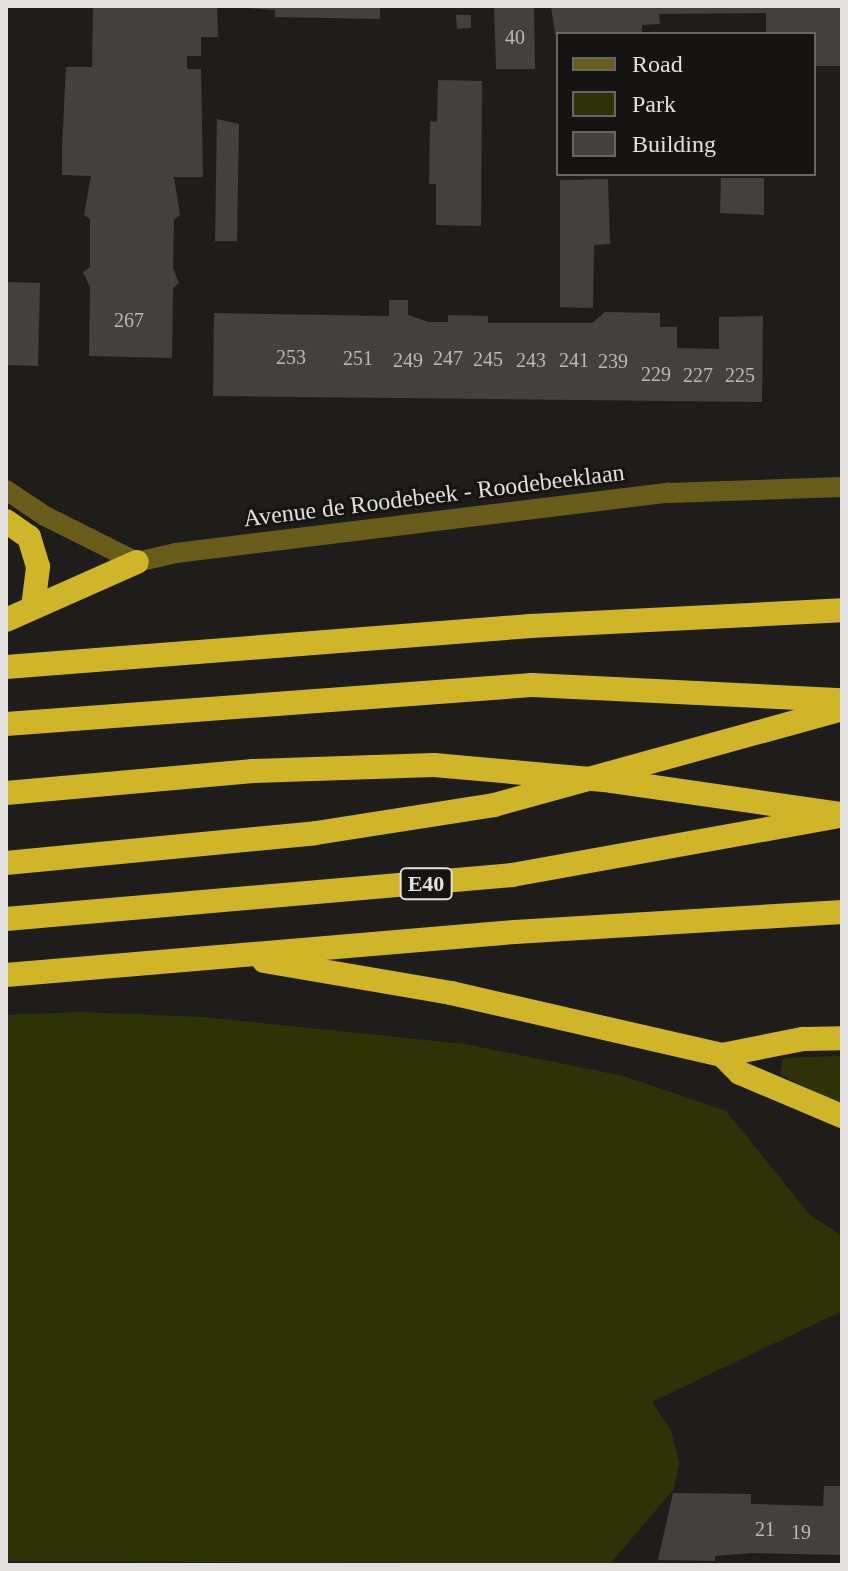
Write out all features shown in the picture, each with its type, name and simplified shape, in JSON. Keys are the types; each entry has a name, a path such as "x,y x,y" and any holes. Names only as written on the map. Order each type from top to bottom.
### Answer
{"highway":[{"path":"6,521 29,537 38,567 33,606"},
{"path":"6,620 137,562"},
{"path":"6,667 530,626 842,610"},
{"path":"6,724 211,705 532,685 842,700"},
{"path":"6,863 316,833 494,805 842,709"},
{"name":"E40","path":"6,793 253,771 434,765 612,781 842,815"},
{"name":"E40","path":"6,919 512,875 842,815"},
{"name":"E40","path":"6,975 230,955 842,912"},
{"path":"230,955 451,993 722,1055 803,1039 842,1038"},
{"path":"722,1055 740,1073 842,1116"}],"street":[{"name":"Avenue de Roodebeek - Roodebeeklaan","path":"137,562 176,553 668,493 842,487"},
{"path":"6,490 45,516 137,562"},
{"path":"6,511 45,516"}],"green space":[{"path":"80,1012 204,1017 464,1044 623,1076 726,1111 810,1215 842,1236 842,1311 652,1402 671,1431 679,1462 674,1489 610,1564 6,1561 6,1015"},
{"path":"842,1056 842,1106 780,1074 783,1058"}],"building":[{"path":"93,6 217,6 218,37 201,37 201,56 187,56 187,69 201,69 203,177 174,177 180,215 174,220 173,268 179,283 173,288 172,358 89,356 90,287 83,272 90,267 90,219 84,215 91,176 62,175 62,147 66,67 92,67"},
{"path":"218,6 380,6 380,19 275,17 275,10"},
{"path":"494,6 534,6 535,69 496,69"},
{"path":"551,6 842,6 841,66 816,66 816,32 766,32 766,13 659,14 660,24 642,25 642,32 555,34"},
{"path":"456,15 471,15 471,28 457,29"},
{"path":"438,80 482,81 481,226 436,225 436,184 429,184 430,121 437,122"},
{"path":"217,119 239,124 237,241 215,241"},
{"path":"721,178 764,178 764,215 720,213"},
{"path":"608,179 610,244 594,245 593,308 560,307 560,180"},
{"path":"6,282 40,283 38,366 6,365"},
{"path":"389,300 408,300 408,315 429,322 448,322 448,315 488,316 488,323 592,323 605,312 660,313 660,327 677,327 677,348 719,349 719,317 763,316 762,402 213,396 214,313 389,316"},
{"path":"824,1486 842,1486 842,1555 752,1553 715,1556 715,1561 658,1560 673,1493 751,1494 751,1504 823,1506"}]}
